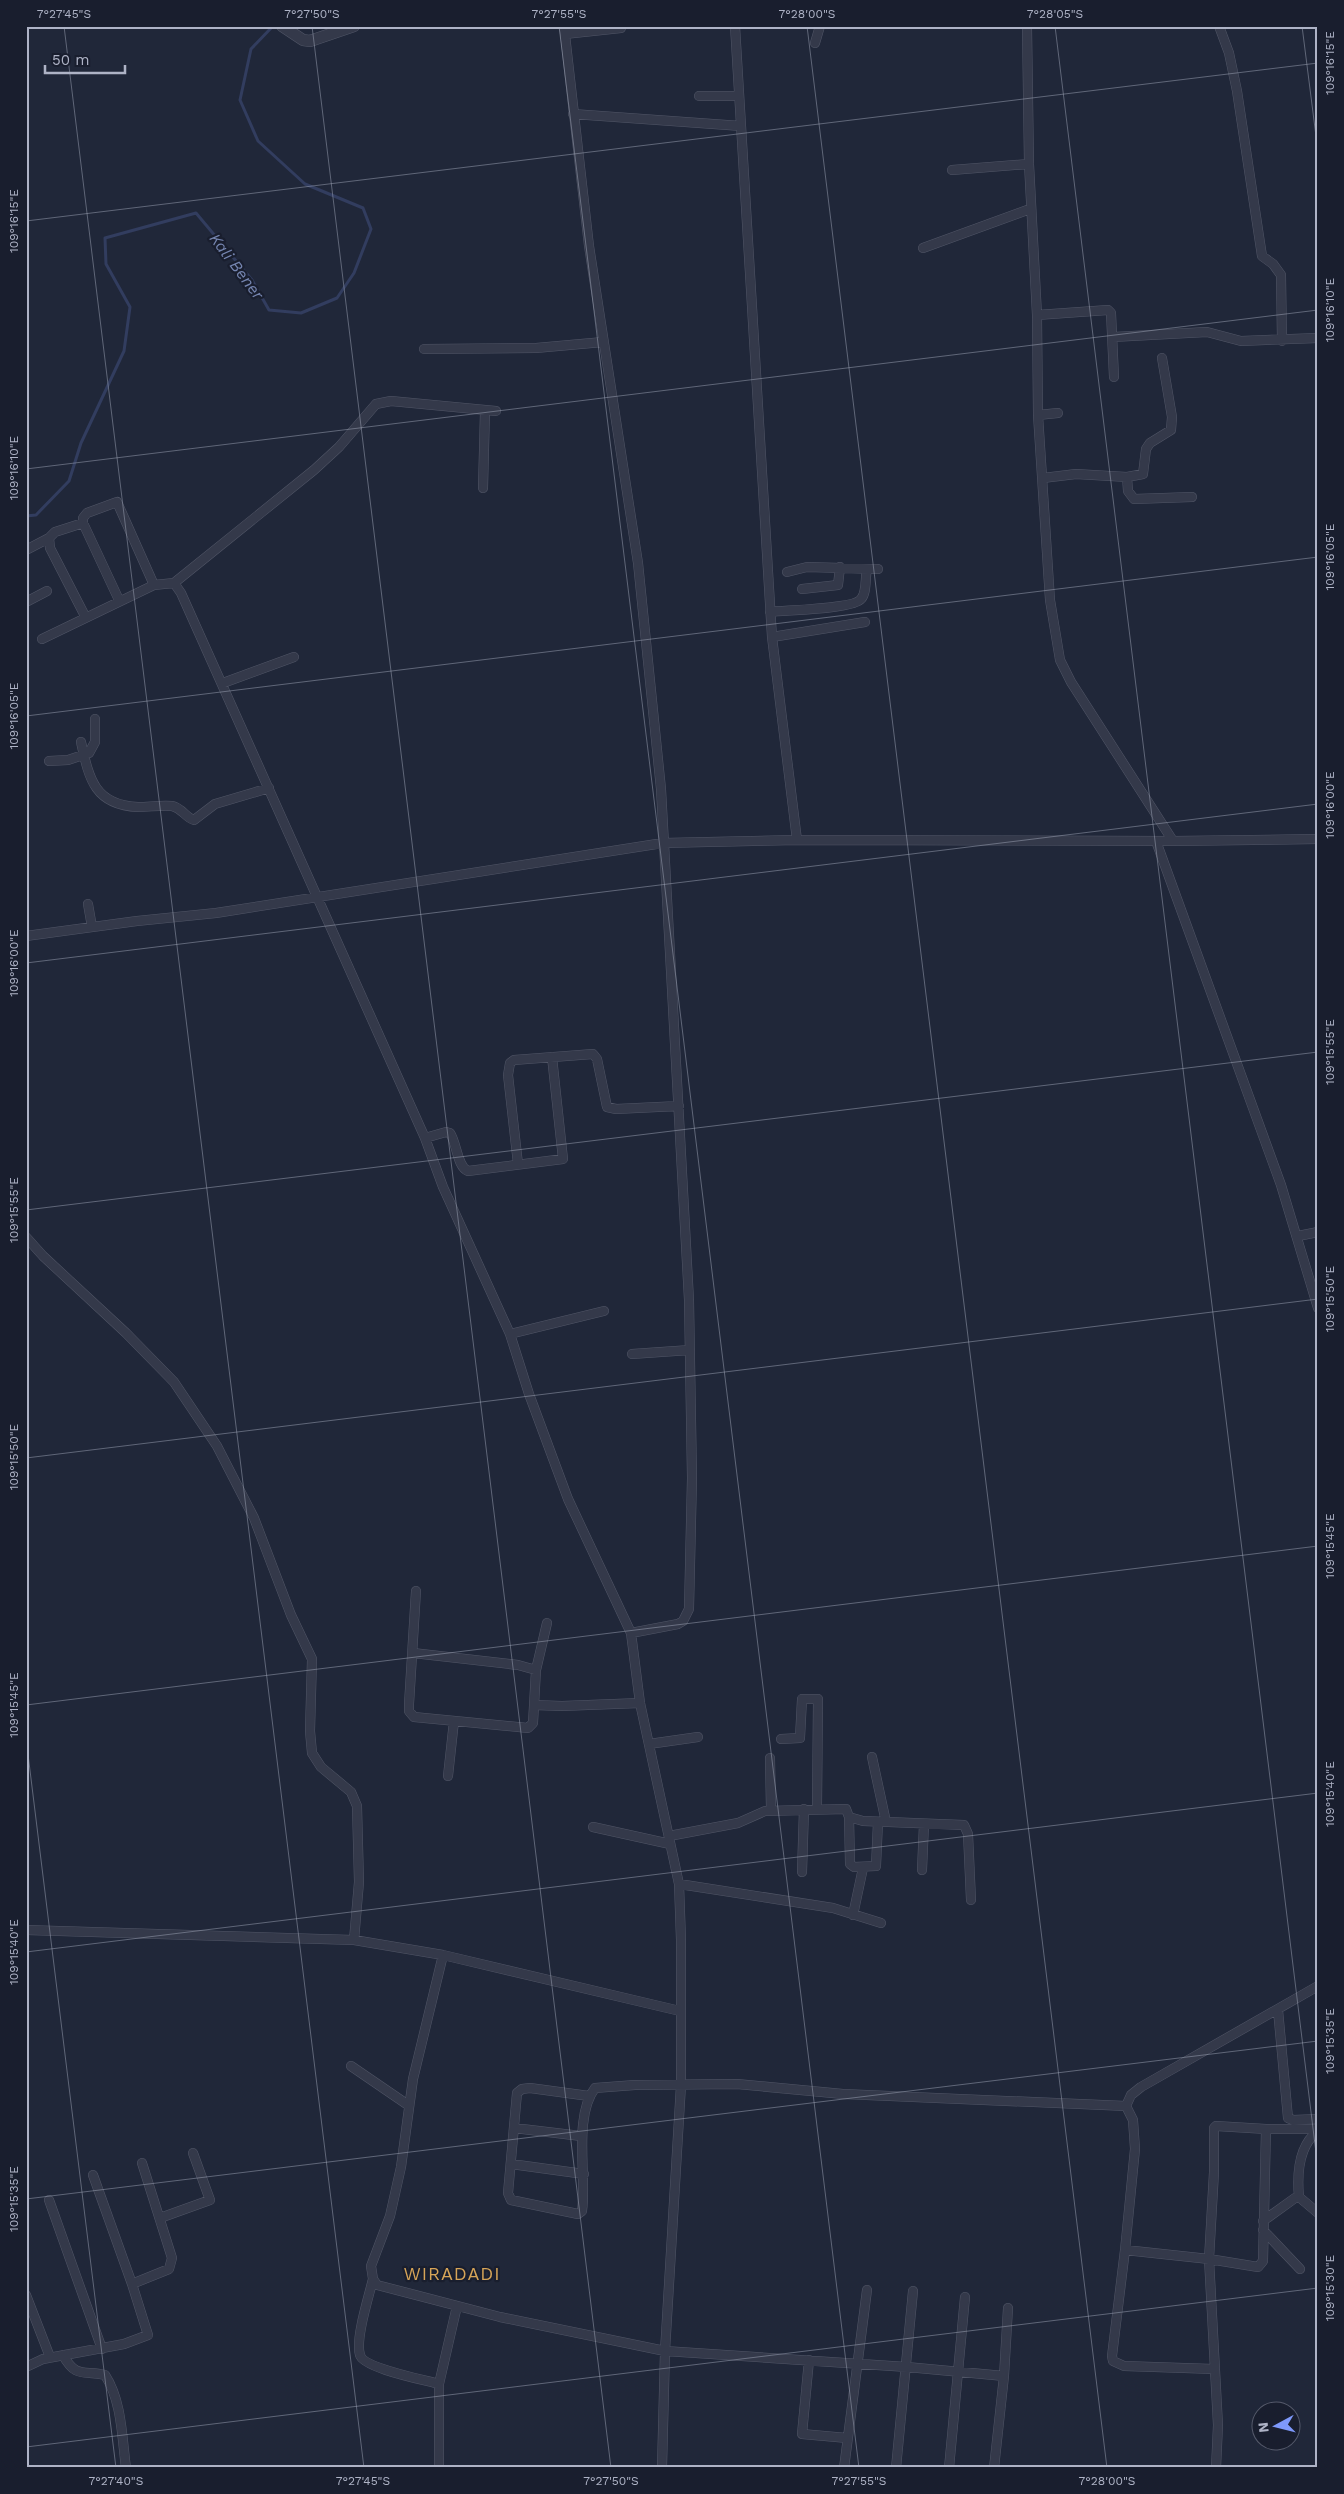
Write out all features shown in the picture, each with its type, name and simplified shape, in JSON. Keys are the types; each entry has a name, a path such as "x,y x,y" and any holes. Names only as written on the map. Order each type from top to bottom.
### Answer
{"street":[{"path":"282,26 291,34 310,41 354,26"},
{"path":"735,26 770,612 797,840"},
{"path":"815,43 820,26"},
{"path":"1028,26 1028,164 1037,315 1038,415 1050,600 1060,660 1071,682 1173,842"},
{"path":"1219,26 1229,53 1237,91 1262,256 1273,264 1281,275 1282,341"},
{"path":"621,28 564,30 603,342 638,563 661,789 663,843 674,988 690,1350 692,1487 689,1609 683,1621 678,1624 631,1632"},
{"path":"700,96 739,96"},
{"path":"573,114 741,126"},
{"path":"952,170 1028,164"},
{"path":"923,248 1030,209"},
{"path":"1037,315 1108,310 1111,313 1114,377"},
{"path":"1112,337 1208,332 1241,341 1282,341 1318,338"},
{"path":"424,350 536,348 603,342"},
{"path":"1043,478 1076,474 1127,477 1143,474 1146,449 1150,443 1171,430 1172,418 1162,358"},
{"path":"42,638 154,585 174,583 314,470 339,447 376,404 390,401 496,411"},
{"path":"483,488 485,411"},
{"path":"1038,415 1058,413"},
{"path":"1127,477 1128,492 1134,499 1192,497"},
{"path":"119,600 83,523 83,518 87,513 117,502 154,585"},
{"path":"26,550 49,538 55,532 83,523"},
{"path":"49,538 50,548 85,616"},
{"path":"788,572 807,567 878,569"},
{"path":"802,589 838,585 840,567"},
{"path":"770,612 832,607 858,602 863,595 867,569"},
{"path":"174,583 181,593 223,683 425,1138 443,1187 510,1334 529,1394 568,1500 631,1632 640,1703 679,1884 681,2085 665,2351 662,2468"},
{"path":"26,602 47,592"},
{"path":"772,636 865,622"},
{"path":"223,683 294,657"},
{"path":"49,760 84,756 93,748 96,733 95,719"},
{"path":"81,742 92,782 99,793 108,800 135,806 177,807 192,820 198,820 215,804 269,788"},
{"path":"26,936 216,913 663,843 797,840 1173,842 1318,839"},
{"path":"1156,841 1278,1176 1298,1236 1318,1308"},
{"path":"88,904 92,927"},
{"path":"518,1164 508,1069 510,1063 519,1059 589,1054 595,1056 605,1104 610,1109 679,1106"},
{"path":"425,1138 446,1132 450,1133 462,1166 468,1171 560,1159 564,1156 552,1057"},
{"path":"1298,1236 1318,1232"},
{"path":"26,1237 43,1256 126,1333 174,1382 217,1446 254,1518 292,1615 312,1659 310,1730 312,1753 321,1767 351,1792 357,1806 359,1882 354,1940"},
{"path":"510,1334 604,1311"},
{"path":"632,1354 690,1350"},
{"path":"416,1591 409,1704 411,1715 422,1719 528,1728 532,1723 536,1670 547,1623"},
{"path":"413,1653 518,1665 536,1670"},
{"path":"800,1738 802,1699 818,1699 817,1809"},
{"path":"534,1705 562,1706 640,1703"},
{"path":"448,1776 454,1721"},
{"path":"649,1744 698,1737"},
{"path":"781,1738 818,1738"},
{"path":"592,1827 670,1840 738,1823 771,1810 846,1809 849,1816 850,1864 863,1868 876,1866 882,1822 872,1756"},
{"path":"770,1758 771,1810"},
{"path":"802,1872 804,1809"},
{"path":"849,1816 864,1821 966,1826 971,1900"},
{"path":"922,1870 924,1824"},
{"path":"853,1915 863,1868"},
{"path":"679,1884 833,1908 881,1923"},
{"path":"26,1930 354,1940 443,1955 680,2011"},
{"path":"438,2384 374,2366 362,2360 360,2355 361,2329 373,2279 371,2266 390,2216 401,2167 408,2105 443,1955"},
{"path":"1126,2106 1131,2094 1141,2087 1318,1986"},
{"path":"1278,2010 1288,2118 1293,2120 1318,2119"},
{"path":"351,2066 408,2105"},
{"path":"589,2096 522,2089 517,2093 508,2192 511,2200 578,2214 582,2211 584,2174 582,2136 589,2096 594,2088 599,2087 737,2084 843,2094 1126,2106"},
{"path":"1126,2106 1134,2120 1135,2149 1112,2356 1113,2361 1124,2366 1214,2370"},
{"path":"1216,2468 1218,2425 1209,2259 1214,2172 1214,2128 1216,2126 1318,2130"},
{"path":"514,2128 582,2136"},
{"path":"1125,2250 1209,2259 1255,2267 1261,2265 1266,2129"},
{"path":"1318,2130 1309,2140 1298,2169 1300,2197 1318,2213"},
{"path":"160,2218 210,2200 193,2153"},
{"path":"132,2284 169,2269 172,2265 171,2249 142,2162"},
{"path":"511,2164 584,2174"},
{"path":"26,2367 50,2357 102,2348 144,2338 148,2335 93,2175"},
{"path":"1263,2225 1300,2197"},
{"path":"49,2200 102,2348"},
{"path":"1263,2225 1300,2269"},
{"path":"373,2279 380,2287 457,2306 665,2351 857,2363 1004,2376"},
{"path":"844,2468 867,2290"},
{"path":"896,2468 914,2291"},
{"path":"26,2294 50,2357"},
{"path":"949,2468 965,2297"},
{"path":"439,2468 438,2384 457,2306"},
{"path":"994,2468 1004,2376 1008,2308"},
{"path":"63,2355 73,2369 80,2373 105,2375 110,2383 118,2412 126,2468"},
{"path":"809,2360 802,2434 847,2438"}],"waterway":[{"name":"Kali Bener","path":"26,516 36,515 69,481 81,443 124,351 130,307 106,264 105,238 196,213 252,280 269,310 301,313 337,298 354,273 371,229 363,208 305,184 258,141 240,100 251,49 273,26"}],"district":[{"name":"WIRADADI","path":"452,2274"}]}
